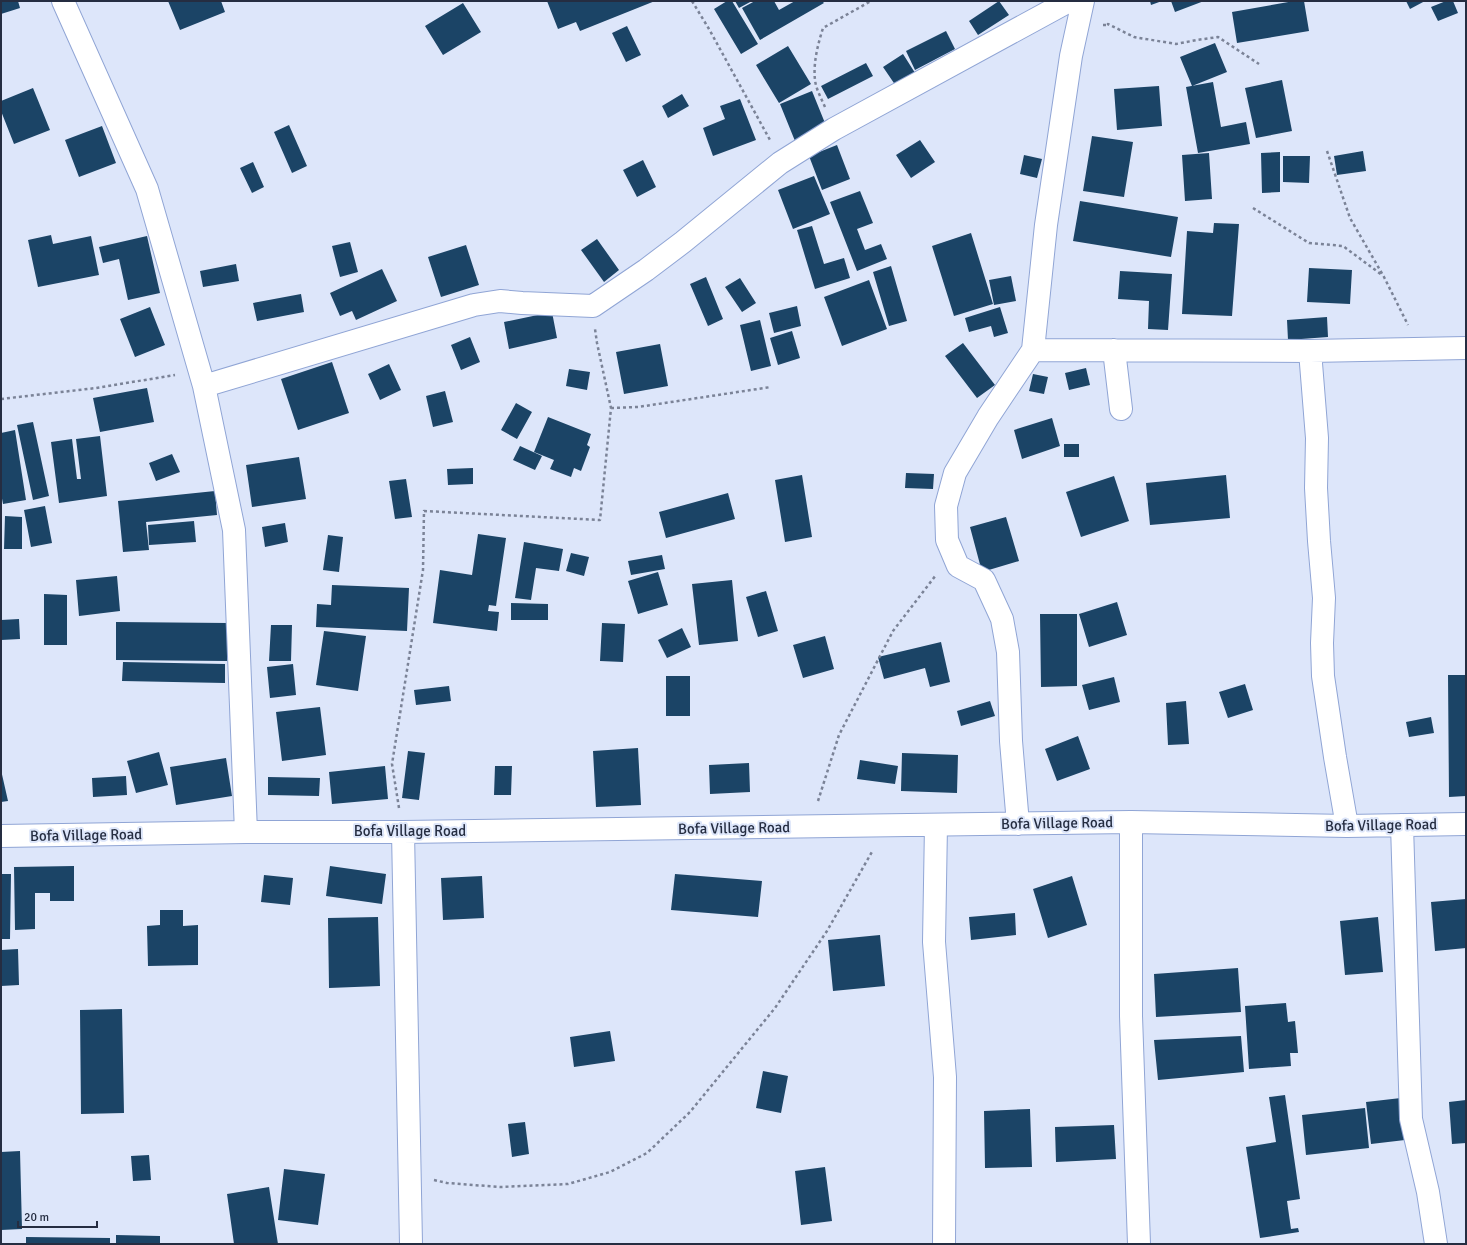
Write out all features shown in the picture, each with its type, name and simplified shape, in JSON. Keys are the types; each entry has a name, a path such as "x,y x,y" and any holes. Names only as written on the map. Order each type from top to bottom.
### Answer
{"street":[{"path":"63,1 147,189 202,378 234,530 246,832"},
{"path":"202,378 474,305 500,301 522,304 593,306 646,270 780,163 834,130 1069,1"},
{"path":"1018,824 1011,734 1008,652 1002,619 984,580 958,566 947,540 946,506 955,473 988,417 1033,350 1046,225 1071,56 1083,1"},
{"path":"1033,350 1310,351 1466,348"},
{"path":"1114,350 1121,408"},
{"path":"1310,351 1317,438 1316,488 1324,598 1322,643 1323,676 1335,757 1348,826"},
{"path":"1131,822 1131,1016 1139,1244"},
{"name":"Bofa Village Road","path":"1,836 1131,822 1348,826 1466,824"},
{"path":"936,825 934,942 945,1077 944,1244"},
{"path":"1402,825 1411,1119 1428,1192 1436,1244"},
{"path":"403,832 411,1244"}],"path":[{"path":"692,1 709,29 770,141 780,163"},
{"path":"834,130 815,80 816,48 824,28 871,1"},
{"path":"1078,24 1109,25 1108,24 1134,37 1176,44 1218,37 1259,64"},
{"path":"1327,151 1350,218 1384,277 1420,348"},
{"path":"1253,208 1309,243 1343,246 1384,277"},
{"path":"403,832 392,764 423,570 424,511 600,520 611,408 596,343 593,306"},
{"path":"1,399 202,378"},
{"path":"611,408 638,407 771,387"},
{"path":"810,826 839,735 893,631 935,578 947,540"},
{"path":"410,1175 447,1183 500,1187 568,1184 610,1172 648,1153 690,1112 775,1008 827,931 887,825"}],"building":[{"path":"1,1 18,1 20,8 1,14"},
{"path":"168,1 221,1 225,12 180,30"},
{"path":"547,1 655,1 580,31 576,22 558,29"},
{"path":"727,1 732,1 758,44 741,54 714,9"},
{"path":"735,1 752,1 739,8"},
{"path":"755,1 774,1 779,10 795,1 822,1 824,3 760,40 742,8"},
{"path":"999,1 1009,15 978,35 969,21"},
{"path":"1150,1 1162,1 1151,5"},
{"path":"1171,1 1204,1 1175,12"},
{"path":"1294,1 1304,1 1309,31 1237,43 1232,12"},
{"path":"1406,1 1425,1 1410,9"},
{"path":"1446,1 1453,1 1458,13 1438,21 1431,7"},
{"path":"463,3 481,32 443,55 425,26"},
{"path":"627,26 641,55 626,62 612,33"},
{"path":"946,31 955,49 915,70 906,51"},
{"path":"1215,43 1227,72 1192,86 1180,57"},
{"path":"788,46 811,84 779,103 756,65"},
{"path":"903,54 917,76 898,89 883,67"},
{"path":"866,63 873,76 828,99 821,86"},
{"path":"1282,80 1292,131 1256,138 1245,88"},
{"path":"1213,82 1221,127 1246,122 1250,144 1198,153 1186,87"},
{"path":"1159,86 1162,126 1117,130 1114,89"},
{"path":"33,88 50,130 14,144 1,111 1,101"},
{"path":"812,91 827,128 795,141 780,104"},
{"path":"682,94 689,106 668,118 662,106"},
{"path":"740,99 756,140 713,156 703,128 725,119 720,106"},
{"path":"289,125 307,166 292,173 274,132"},
{"path":"102,126 116,163 79,177 65,140"},
{"path":"1092,136 1133,142 1124,197 1083,191"},
{"path":"920,140 935,162 911,178 896,155"},
{"path":"837,145 850,179 822,190 809,156"},
{"path":"1363,151 1366,171 1337,175 1334,156"},
{"path":"1280,152 1280,192 1262,193 1261,153"},
{"path":"1209,153 1212,199 1185,201 1182,155"},
{"path":"1024,155 1042,159 1037,178 1020,174"},
{"path":"1283,156 1310,156 1309,183 1283,182"},
{"path":"643,160 656,187 637,197 623,170"},
{"path":"253,162 264,187 252,193 240,168"},
{"path":"814,176 830,214 793,229 778,190"},
{"path":"860,191 873,223 857,229 865,250 881,244 887,259 857,271 830,202"},
{"path":"1080,201 1178,217 1171,257 1073,241"},
{"path":"1214,223 1239,224 1232,316 1182,314 1187,231 1213,233"},
{"path":"812,226 824,264 844,258 850,278 815,289 797,230"},
{"path":"971,233 993,304 954,316 932,246"},
{"path":"51,235 53,244 91,236 99,275 38,287 28,240"},
{"path":"147,236 160,293 128,300 119,259 103,263 99,247"},
{"path":"597,239 619,270 604,282 581,250"},
{"path":"350,242 358,272 340,277 332,246"},
{"path":"466,245 479,285 441,297 428,257"},
{"path":"236,264 239,281 203,287 200,271"},
{"path":"891,266 907,321 889,326 873,272"},
{"path":"1309,268 1352,270 1350,304 1307,302"},
{"path":"382,269 397,301 356,320 352,311 340,316 330,293"},
{"path":"1120,271 1172,274 1168,330 1148,329 1149,301 1118,299"},
{"path":"1011,276 1016,301 994,305 989,280"},
{"path":"706,277 723,319 708,326 690,284"},
{"path":"740,278 756,303 742,312 725,287"},
{"path":"869,280 887,329 842,346 824,297"},
{"path":"301,294 304,312 257,321 253,303"},
{"path":"797,306 801,326 774,333 769,313"},
{"path":"150,307 165,345 135,357 120,319"},
{"path":"1000,307 1008,333 994,337 991,326 969,332 965,318"},
{"path":"552,312 557,338 509,349 504,322"},
{"path":"1327,317 1328,337 1288,340 1287,320"},
{"path":"760,320 771,366 751,371 740,325"},
{"path":"792,331 800,358 778,365 770,338"},
{"path":"470,337 480,362 461,370 451,345"},
{"path":"963,343 995,385 977,398 945,356"},
{"path":"660,344 668,386 624,394 616,352"},
{"path":"332,362 349,413 298,430 281,379"},
{"path":"389,364 401,390 380,400 368,374"},
{"path":"1086,368 1090,385 1069,390 1065,373"},
{"path":"569,369 590,372 587,390 566,386"},
{"path":"1033,374 1048,377 1044,394 1029,391"},
{"path":"147,388 154,422 100,432 93,398"},
{"path":"445,391 453,422 433,427 426,396"},
{"path":"516,403 532,412 517,439 501,430"},
{"path":"548,417 591,434 587,445 590,447 581,471 574,468 571,477 550,469 554,460 534,452"},
{"path":"1052,418 1060,446 1022,459 1014,430"},
{"path":"33,422 49,496 33,500 17,425"},
{"path":"15,430 26,500 3,504 1,493 1,433"},
{"path":"100,436 107,496 59,503 51,442 72,439 77,479 81,479 76,439"},
{"path":"1064,444 1079,444 1079,457 1064,457"},
{"path":"520,446 542,456 535,470 513,460"},
{"path":"172,454 180,472 156,481 149,463"},
{"path":"299,457 306,499 252,507 246,465"},
{"path":"473,468 473,484 448,485 447,469"},
{"path":"906,473 934,474 933,489 905,488"},
{"path":"802,475 812,537 785,542 775,480"},
{"path":"1226,475 1230,518 1150,525 1146,483"},
{"path":"1114,476 1129,521 1081,537 1066,492"},
{"path":"406,479 412,517 395,519 389,481"},
{"path":"215,491 217,515 146,522 149,550 123,552 118,501"},
{"path":"728,493 735,519 666,538 659,512"},
{"path":"45,506 52,543 31,547 24,510"},
{"path":"5,516 22,517 22,549 4,549"},
{"path":"1006,517 1019,561 982,572 970,527"},
{"path":"194,521 196,542 149,545 148,525"},
{"path":"285,523 288,542 265,547 262,527"},
{"path":"478,534 506,538 496,606 489,605 488,611 499,612 497,631 433,623 440,570 472,575"},
{"path":"328,535 343,537 339,572 323,570"},
{"path":"524,542 563,549 559,571 536,568 531,600 515,598"},
{"path":"571,553 589,557 584,576 566,571"},
{"path":"662,555 665,569 631,575 628,561"},
{"path":"658,572 668,605 638,614 628,581"},
{"path":"117,576 120,611 79,616 76,580"},
{"path":"732,580 738,641 699,645 692,584"},
{"path":"332,585 409,588 407,631 316,627 317,604 331,605"},
{"path":"766,591 778,631 758,637 746,597"},
{"path":"44,594 67,595 67,645 44,645"},
{"path":"1117,602 1127,635 1089,647 1079,614"},
{"path":"511,603 548,604 548,620 511,620"},
{"path":"1040,614 1077,614 1077,686 1041,687"},
{"path":"19,619 20,639 1,640 1,620"},
{"path":"116,622 228,623 227,661 116,660"},
{"path":"602,623 625,624 623,662 600,661"},
{"path":"271,625 292,625 291,661 269,661"},
{"path":"682,628 691,647 667,658 658,640"},
{"path":"324,631 366,636 358,691 316,685"},
{"path":"825,636 834,669 803,678 793,645"},
{"path":"941,642 950,682 930,687 925,668 884,679 878,657"},
{"path":"123,662 225,664 225,683 122,681"},
{"path":"293,664 296,695 270,698 267,667"},
{"path":"1448,675 1466,675 1466,796 1449,797"},
{"path":"666,676 690,676 690,716 666,716"},
{"path":"1114,677 1120,702 1089,710 1082,685"},
{"path":"1245,684 1253,710 1228,718 1219,692"},
{"path":"449,686 451,701 416,705 414,690"},
{"path":"990,701 995,716 961,726 957,711"},
{"path":"1186,701 1189,744 1168,745 1166,703"},
{"path":"320,707 326,755 282,761 276,712"},
{"path":"1431,717 1434,733 1409,737 1406,722"},
{"path":"1078,736 1090,769 1057,781 1045,749"},
{"path":"638,748 641,805 596,807 593,751"},
{"path":"408,751 425,753 419,800 402,798"},
{"path":"159,752 168,785 136,793 127,761"},
{"path":"902,753 958,755 957,793 901,791"},
{"path":"226,758 232,796 176,805 170,767"},
{"path":"860,760 898,766 895,784 857,779"},
{"path":"749,763 750,792 710,794 709,765"},
{"path":"385,766 388,799 332,804 329,772"},
{"path":"495,766 512,766 511,795 494,795"},
{"path":"1,770 8,801 1,802"},
{"path":"126,776 127,795 93,797 92,778"},
{"path":"268,777 320,778 319,796 268,795"},
{"path":"74,866 74,901 50,901 50,893 35,893 35,929 15,930 14,867"},
{"path":"330,866 386,874 382,904 326,896"},
{"path":"1,874 11,874 10,939 1,939"},
{"path":"675,874 762,881 758,917 671,910"},
{"path":"264,875 293,878 290,905 261,902"},
{"path":"482,876 484,918 443,920 441,878"},
{"path":"1072,876 1087,925 1048,938 1033,889"},
{"path":"1466,899 1466,948 1435,951 1431,902"},
{"path":"160,910 183,910 183,926 198,925 198,965 148,966 147,926 160,925"},
{"path":"1015,913 1016,935 971,940 969,917"},
{"path":"378,917 380,986 329,988 328,918"},
{"path":"1378,917 1383,972 1345,975 1340,921"},
{"path":"880,935 885,986 833,991 828,940"},
{"path":"18,949 19,985 1,986 1,950"},
{"path":"1238,968 1241,1012 1156,1017 1154,974"},
{"path":"1286,1003 1288,1022 1295,1021 1298,1053 1290,1053 1291,1066 1249,1069 1245,1006"},
{"path":"122,1009 124,1113 81,1114 80,1010"},
{"path":"610,1031 615,1061 574,1067 570,1037"},
{"path":"1241,1036 1244,1072 1158,1080 1154,1040"},
{"path":"763,1071 788,1076 781,1113 756,1108"},
{"path":"1285,1095 1300,1199 1287,1201 1291,1229 1298,1228 1299,1232 1260,1238 1246,1147 1276,1142 1269,1097"},
{"path":"1401,1098 1405,1140 1371,1144 1366,1102"},
{"path":"1466,1100 1466,1143 1452,1144 1449,1102"},
{"path":"1365,1108 1369,1148 1306,1155 1302,1115"},
{"path":"1030,1109 1032,1167 985,1168 984,1111"},
{"path":"525,1122 529,1154 512,1157 508,1124"},
{"path":"1114,1125 1116,1159 1056,1162 1055,1127"},
{"path":"20,1151 22,1229 1,1230 1,1152"},
{"path":"149,1155 151,1180 133,1181 131,1156"},
{"path":"825,1167 832,1221 801,1225 795,1171"},
{"path":"284,1169 325,1174 318,1225 278,1220"},
{"path":"269,1187 278,1244 234,1244 227,1194"},
{"path":"116,1235 160,1236 160,1244 116,1244"},
{"path":"26,1237 110,1238 110,1244 26,1244"}]}
